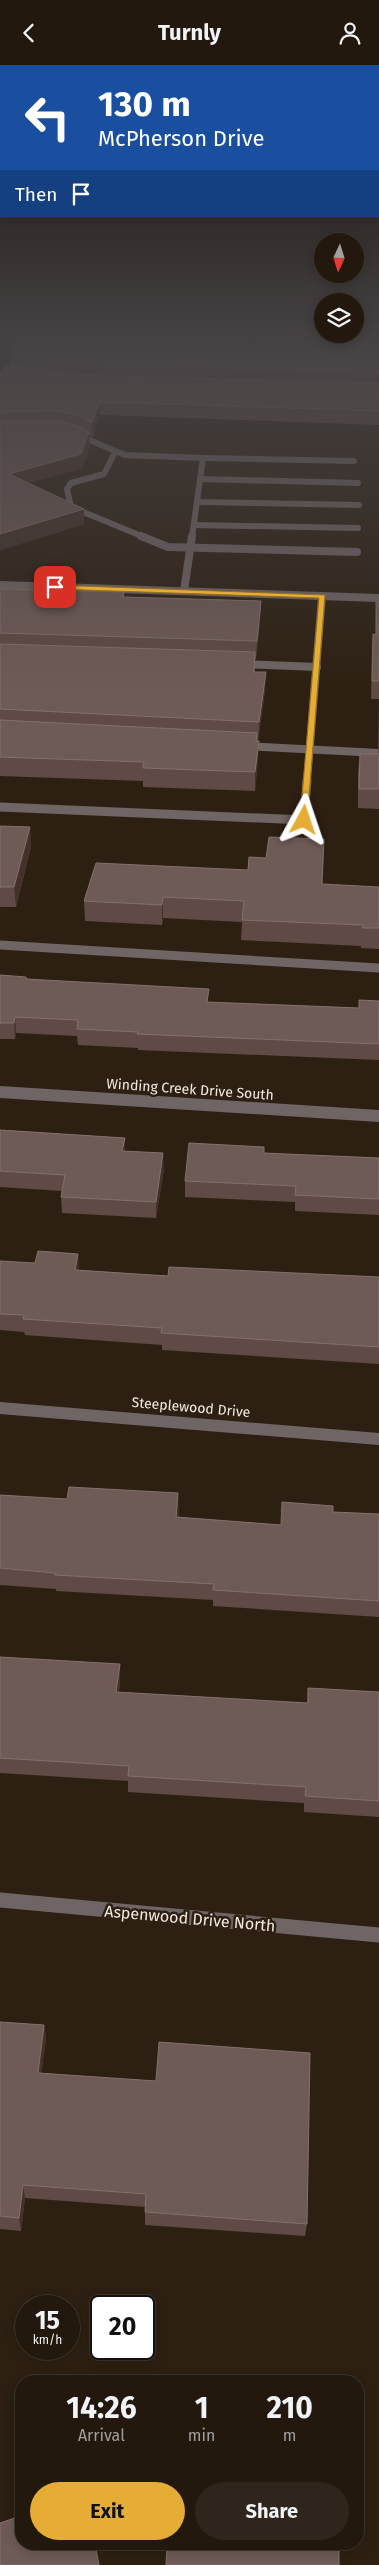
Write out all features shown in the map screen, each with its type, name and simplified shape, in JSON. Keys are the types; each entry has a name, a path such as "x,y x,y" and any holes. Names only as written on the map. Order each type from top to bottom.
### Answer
{"street":[{"path":"111,460 104,474 71,483 67,489 71,507 168,547 357,552"},
{"path":"184,591 203,460"},
{"path":"287,460 354,461"},
{"path":"200,479 358,483"},
{"path":"197,502 359,505"},
{"path":"194,525 358,528"},
{"path":"0,585 379,598"},
{"path":"0,807 304,820 322,596"},
{"path":"228,664 316,667"},
{"path":"232,745 379,753"},
{"path":"0,945 379,968"},
{"name":"Winding Creek Drive South","path":"0,1092 379,1116"},
{"name":"Steeplewood Drive","path":"0,1408 379,1439"},
{"name":"Aspenwood Drive North","path":"0,1900 379,1935"}],"building":[{"path":"0,460 61,460 9,474 84,509 0,534"},
{"path":"0,589 124,592 123,597 261,601 257,641 0,633"},
{"path":"376,602 379,602 379,681 372,681 373,634 377,635"},
{"path":"0,644 255,652 254,672 266,672 259,722 0,709"},
{"path":"0,720 257,733 256,741 259,741 255,772 143,768 144,762 0,757"},
{"path":"360,754 379,754 379,789 359,789"},
{"path":"0,826 30,827 14,887 0,887"},
{"path":"269,837 324,839 322,884 379,887 379,928 363,928 363,925 242,920 244,901 163,897 162,905 84,901 96,863 248,870 249,857 266,858"},
{"path":"0,975 26,977 26,979 209,989 207,1002 359,1008 359,1000 379,1001 379,1044 137,1034 138,1032 77,1029 78,1020 15,1017 14,1023 0,1023"},
{"path":"0,1130 125,1138 122,1151 163,1153 156,1202 61,1197 65,1175 0,1171"},
{"path":"189,1143 264,1147 264,1153 379,1158 379,1199 295,1195 296,1186 185,1181"},
{"path":"38,1251 78,1254 75,1270 168,1276 169,1267 379,1277 379,1347 161,1333 162,1328 23,1319 24,1315 0,1314 0,1261 35,1263"},
{"path":"69,1487 178,1493 176,1517 281,1525 282,1502 333,1506 333,1512 379,1514 379,1601 213,1590 214,1584 55,1575 55,1573 0,1568 0,1495 67,1499"},
{"path":"0,1657 120,1664 116,1692 308,1703 308,1688 379,1692 379,1801 305,1796 306,1787 128,1776 129,1766 0,1758"},
{"path":"0,2022 44,2025 38,2073 156,2081 159,2042 310,2053 307,2224 145,2212 146,2194 23,2185 19,2218 0,2216"},
{"path":"15,2518 15,2550 96,2550 99,2565 0,2565 0,2523"},
{"path":"167,2550 339,2550 339,2565 166,2565"}],"route":[{"path":"55,587 322,596 304,820"}]}
